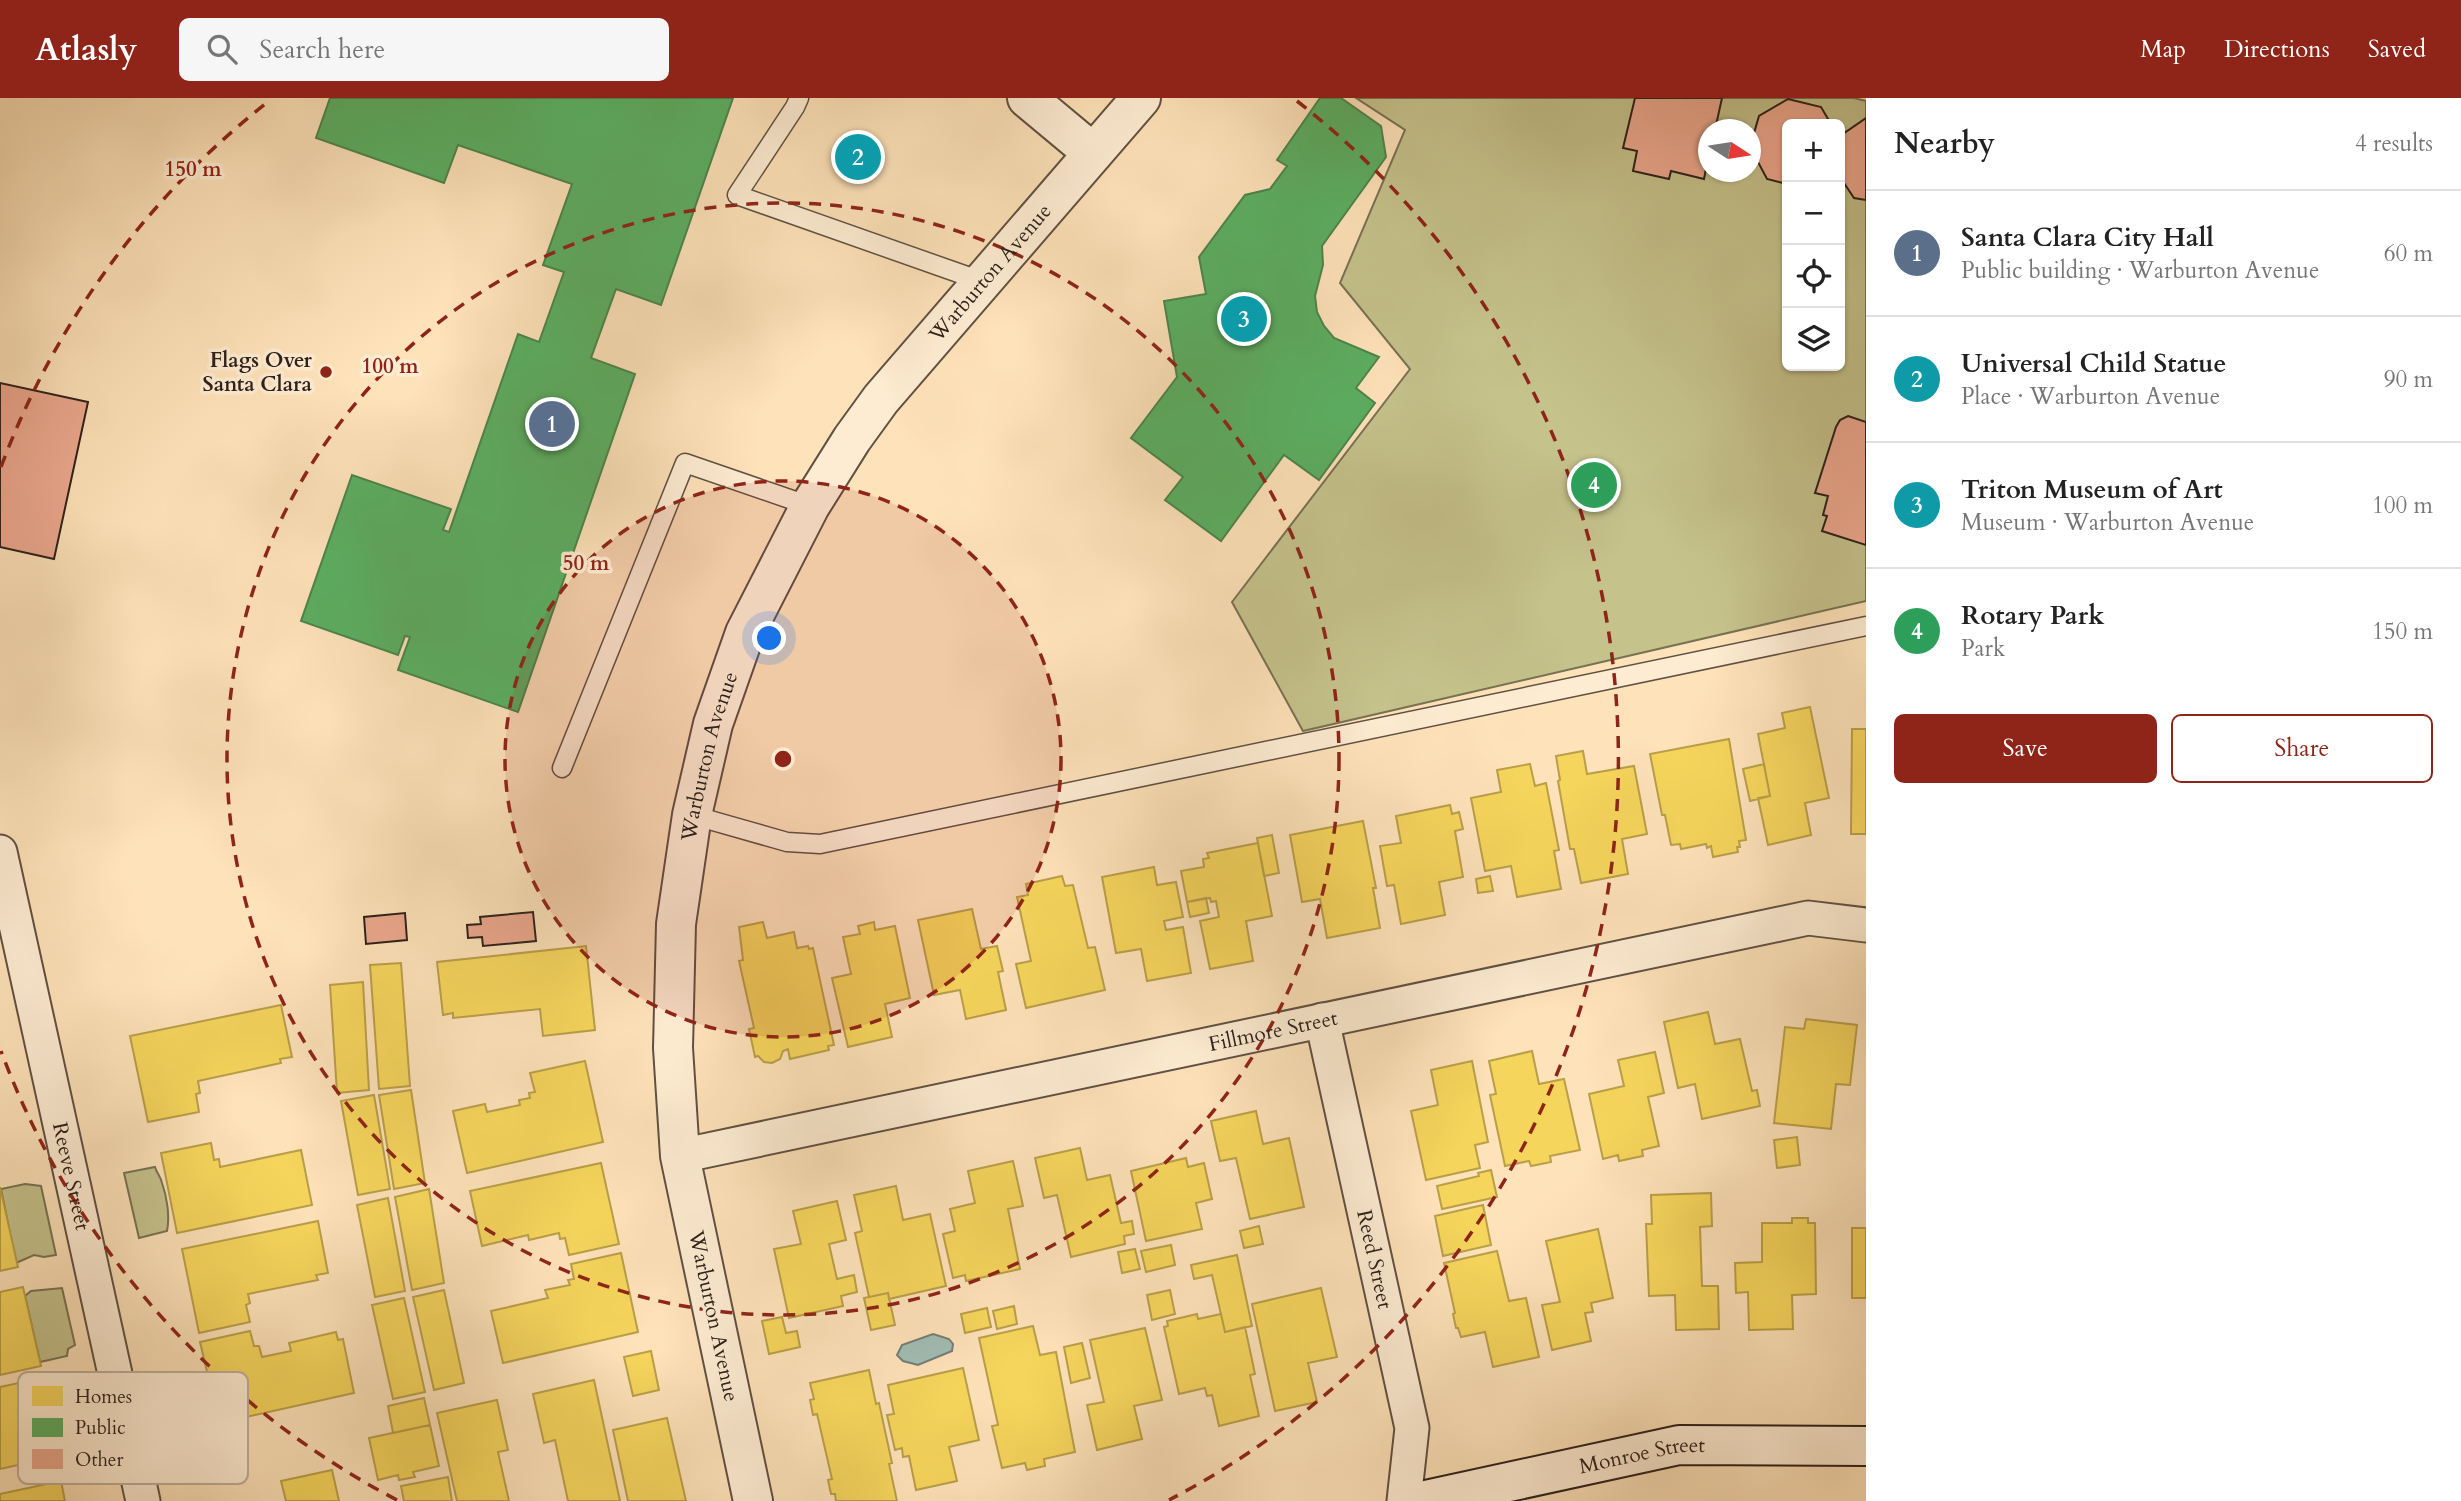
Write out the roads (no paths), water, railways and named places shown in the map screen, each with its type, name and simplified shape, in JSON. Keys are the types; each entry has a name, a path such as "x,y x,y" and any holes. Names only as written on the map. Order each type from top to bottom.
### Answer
{"street":[{"path":"1027,98 1093,153"},
{"name":"Warburton Avenue","path":"753,1501 680,1156 673,1048 676,924 692,815 713,723 745,633 810,506 852,439 881,399 1141,98"},
{"name":"Reeve Street","path":"0,852 115,1372"},
{"name":"Fillmore Street","path":"680,1156 1808,918 1866,925"},
{"name":"Reed Street","path":"1322,1020 1412,1428 1404,1501"},
{"name":"Monroe Street","path":"1421,1501 1679,1445 1866,1446"}],"lane":[{"path":"799,98 737,195 984,282"},
{"path":"562,768 685,463 810,506"},
{"path":"692,815 787,842 820,845 1866,626"}],"water":[{"path":"933,1334 949,1339 953,1344 952,1351 918,1365 903,1361 897,1355 902,1345"}],"place":[{"name":"Universal Child Statue","path":"858,157"},
{"name":"Triton Museum of Art","path":"1244,319"},
{"name":"Flags Over Santa Clara","path":"326,372"},
{"name":"Santa Clara City Hall","path":"552,424"},
{"name":"Rotary Park","path":"1594,485"}]}
